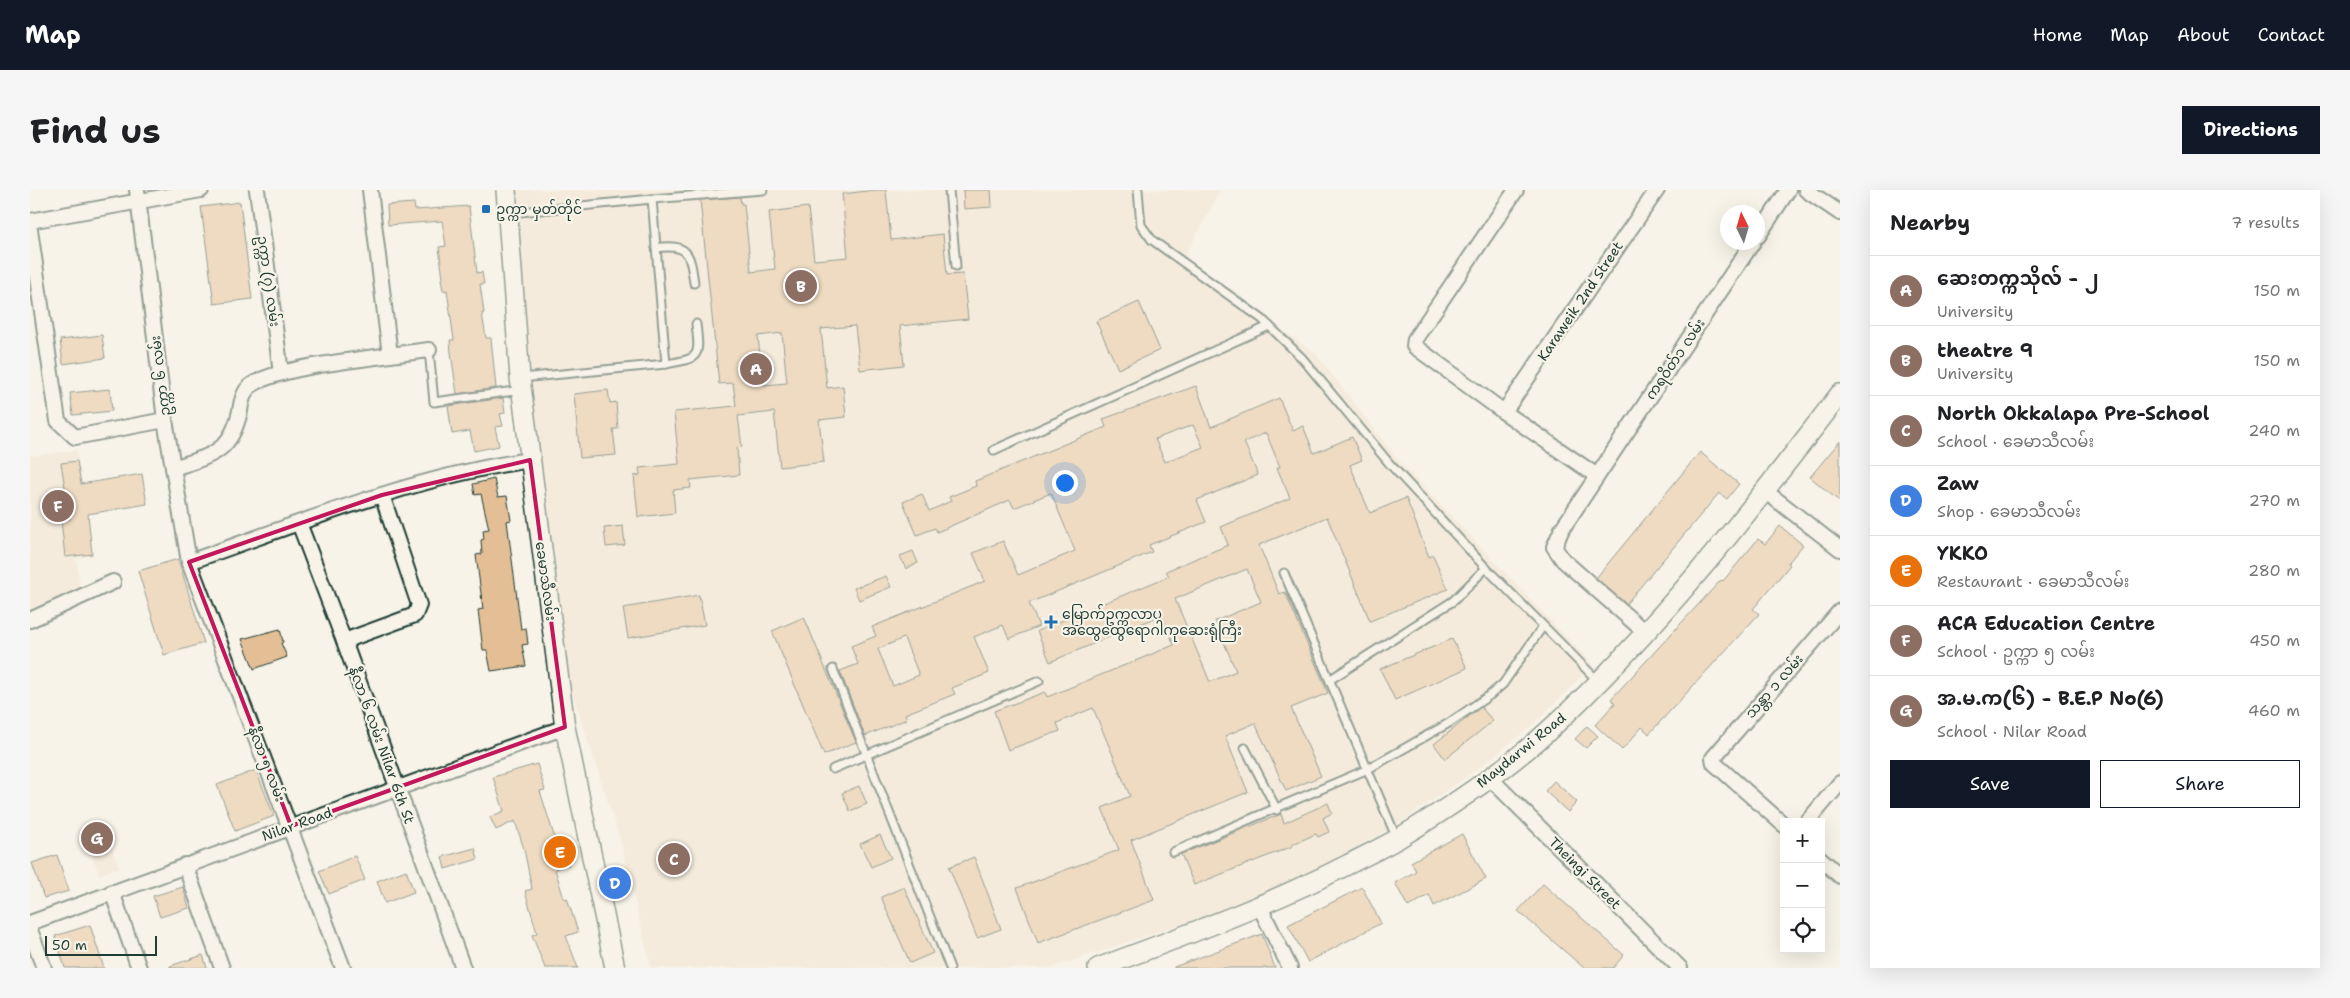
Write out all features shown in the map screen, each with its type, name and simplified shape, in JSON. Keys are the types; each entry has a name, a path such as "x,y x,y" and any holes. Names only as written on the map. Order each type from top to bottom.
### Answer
{"street":[{"path":"30,221 138,196 201,190"},
{"name":"ဥက္ကာ (၇) လမ်း","path":"257,190 282,373"},
{"path":"370,190 390,355"},
{"name":"ခေမာသီလမ်း","path":"506,190 521,384 565,727 615,968"},
{"path":"1516,190 1414,342 1414,346 1504,412 1597,476"},
{"name":"Karaweik 2nd Street","path":"1504,412 1657,190"},
{"path":"1765,225 1788,190"},
{"path":"1806,190 1840,213"},
{"name":"ဥက္ကာ ၆ လမ်း","path":"138,196 165,420 189,562"},
{"path":"30,230 58,421 75,437 165,420"},
{"name":"ကရဝိတ်၁ လမ်း","path":"1646,633 1563,560 1554,547 1562,529 1748,250"},
{"path":"173,468 203,458 225,445 233,437 242,399 247,389 254,383 282,373 429,350"},
{"name":"Maydarwi Road","path":"1098,968 1260,907 1398,839 1490,778 1546,733 1646,633 1765,491 1840,394"},
{"path":"189,562 382,495 498,464 530,460"},
{"path":"1765,491 1840,549"},
{"path":"344,641 415,615 418,610 419,605 382,495"},
{"name":"နီလာ ၆ လမ်း Nilar 6th St","path":"299,524 344,641 463,968"},
{"name":"နီလာ ၅ လမ်း","path":"189,562 343,968"},
{"path":"30,620 113,582"},
{"name":"သန္တာ ၁ လမ်း","path":"1780,821 1714,763 1715,754 1840,611"},
{"name":"Nilar Road","path":"30,923 290,826 565,727"},
{"name":"Theingi Street","path":"1490,778 1680,968"},
{"path":"1810,818 1840,783"},
{"path":"1825,863 1840,876"},
{"path":"185,865 222,968"},
{"path":"112,892 139,968"},
{"path":"1260,907 1290,968"},
{"path":"30,930 44,968"}],"lane":[{"path":"508,213 763,190"},
{"path":"949,190 956,266"},
{"path":"1138,190 1141,225 1152,240 1226,292 1269,326 1302,358 1389,463 1486,568 1599,682"},
{"path":"652,199 666,364"},
{"path":"656,248 674,246 687,252 690,257 694,283"},
{"path":"429,350 434,402 521,384 689,360 695,357 698,352 696,324"},
{"path":"994,450 1269,326"},
{"path":"1331,679 1453,601 1486,568"},
{"path":"1284,573 1398,839"},
{"path":"1173,852 1277,810 1368,769 1449,723 1490,696 1503,684 1543,626"},
{"path":"834,669 950,968"},
{"path":"834,769 1039,681"},
{"path":"1245,748 1277,810"}],"highlighted area":[{"path":"530,460 565,727 291,826 189,562 382,495"}],"shaded area":[{"name":"မြောက်ဥက္ကလာပ အထွေထွေရောဂါကုဆေးရုံကြီး","path":"495,190 1221,190 1184,258 1316,354 1399,461 1593,665 1533,725 1478,769 1394,827 1265,896 1051,968 651,968 619,836 535,579"},
{"path":"77,450 92,555 76,559 82,594 30,617 30,456"},
{"path":"104,827 119,867 99,875 84,834"}],"building":[{"path":"886,190 891,240 943,234 947,275 963,274 968,319 900,326 904,365 860,370 855,326 821,329 827,388 843,386 846,417 819,420 824,462 780,467 774,412 738,416 742,447 737,448 739,475 690,480 691,488 673,490 675,513 638,517 634,476 640,475 639,468 679,464 674,412 736,406 733,383 719,384 700,200 740,197 741,204 744,204 751,272 775,269 769,212 808,207 814,260 848,257 842,194","holes":["782,333 787,383 763,385 758,336"]},
{"path":"963,190 991,190 992,207 964,209"},
{"path":"240,202 252,299 214,304 201,207"},
{"path":"414,203 415,210 469,206 477,273 482,272 484,284 480,284 484,313 482,313 486,338 491,338 496,388 457,394 450,340 454,340 447,290 443,291 441,279 443,279 439,247 446,246 442,221 388,225 387,205"},
{"path":"1139,302 1160,350 1118,369 1096,321"},
{"path":"102,335 105,358 63,364 60,340"},
{"path":"1196,386 1211,427 1279,398 1293,431 1303,426 1314,453 1352,437 1362,460 1350,465 1370,513 1406,498 1429,557 1433,555 1448,589 1370,621 1327,517 1259,545 1279,594 1285,592 1328,693 1291,708 1321,776 1286,791 1255,723 1225,736 1248,792 1131,840 1154,900 1038,943 1017,888 1119,850 1102,808 1130,796 1093,708 1057,723 1060,731 1008,750 994,711 1045,692 1047,697 1174,645 1162,615 1050,662 1037,631 1169,576 1166,571 1228,545 1221,527 1290,498 1277,468 1280,467 1266,433 1244,442 1258,475 1197,500 1206,522 1149,545 1152,552 1029,603 1039,626 1009,639 1003,625 974,637 989,673 952,688 955,694 905,714 907,719 865,736 840,671 858,664 851,646 876,636 872,627 985,581 973,553 1003,541 1018,575 1075,551 1051,493 1014,508 1010,500 937,532 935,528 917,535 903,502 922,494 929,511 951,501 949,497 976,486 975,481 1106,427 1103,419","holes":["1193,425 1203,447 1165,462 1155,439","1247,569 1261,602 1215,621 1236,671 1210,682 1175,599","904,638 919,675 893,686 878,649"]},
{"path":"110,389 112,411 73,415 70,393"},
{"path":"608,390 610,403 616,402 618,429 613,429 616,455 580,458 574,394"},
{"path":"503,398 505,413 500,414 503,426 495,427 499,446 474,451 470,431 452,434 448,406"},
{"path":"1840,441 1840,502 1810,477"},
{"path":"1700,452 1739,484 1727,499 1719,493 1626,604 1596,578"},
{"path":"77,461 81,484 142,474 147,504 88,514 92,554 65,557 61,520 70,519 61,463"},
{"path":"494,479 498,497 507,496 511,520 507,521 521,629 526,628 528,644 522,645 526,666 491,671 487,650 483,650 478,610 483,609 476,555 482,554 481,540 484,539 483,530 489,529 481,494 475,495 473,484"},
{"path":"623,526 625,545 606,547 604,528"},
{"path":"1780,526 1803,545 1788,563 1790,565 1753,609 1759,614 1649,734 1642,727 1622,750 1595,725 1615,703 1611,699 1721,580 1723,581 1758,539 1765,544"},
{"path":"913,551 918,563 906,569 900,556"},
{"path":"178,559 204,643 164,655 138,571"},
{"path":"886,576 891,587 859,600 854,588"},
{"path":"699,595 705,625 628,638 623,608"},
{"path":"804,617 856,742 824,755 772,631"},
{"path":"280,629 283,642 281,643 287,657 254,669 242,639"},
{"path":"1452,639 1467,668 1395,700 1380,669"},
{"path":"1481,707 1493,721 1445,759 1434,744"},
{"path":"1587,726 1598,736 1586,748 1575,739"},
{"path":"537,764 545,790 540,791 556,842 563,840 569,865 555,869 564,899 567,898 578,932 566,936 578,968 545,968 532,935 537,933 525,891 532,889 524,849 515,821 496,830 490,817 504,811 493,777"},
{"path":"256,770 274,816 235,831 217,785"},
{"path":"1554,781 1577,802 1568,812 1545,791"},
{"path":"859,786 867,804 850,811 842,793"},
{"path":"1328,803 1332,813 1323,818 1329,832 1318,837 1316,834 1293,844 1293,846 1194,885 1181,854 1281,814 1284,823"},
{"path":"1462,834 1486,879 1434,906 1429,895 1408,907 1395,883 1416,871 1411,862"},
{"path":"880,835 891,858 871,867 860,844"},
{"path":"475,848 478,859 445,869 442,857"},
{"path":"57,855 69,891 44,898 32,863"},
{"path":"355,856 365,880 329,894 319,871"},
{"path":"974,857 1001,929 977,938 949,867"},
{"path":"406,870 414,892 385,903 377,881"},
{"path":"1543,884 1624,955 1613,968 1584,968 1518,911"},
{"path":"183,887 189,908 160,917 153,896"},
{"path":"904,887 933,953 910,963 881,897"},
{"path":"1362,887 1381,923 1308,962 1288,925"},
{"path":"90,925 104,968 65,968 55,936"},
{"path":"1262,934 1275,968 1174,968 1174,967"},
{"path":"203,955 207,968 170,968 170,966"}],"place":[{"name":"ဥက္ကာ မှတ်တိုင်","path":"486,209"},
{"name":"theatre 9","path":"801,286"},
{"name":"ဆေးတက္ကသိုလ် - ၂","path":"756,369"},
{"name":"ACA Education Centre","path":"58,506"},
{"name":"မြောက်ဥက္ကလာပ အထွေထွေရောဂါကုဆေးရုံကြီး","path":"1051,622"},
{"name":"အ.မ.က(၆) - B.E.P No(6)","path":"97,838"},
{"name":"YKKO","path":"560,852"},
{"name":"North Okkalapa Pre-School","path":"674,859"},
{"name":"Zaw","path":"615,883"}]}
